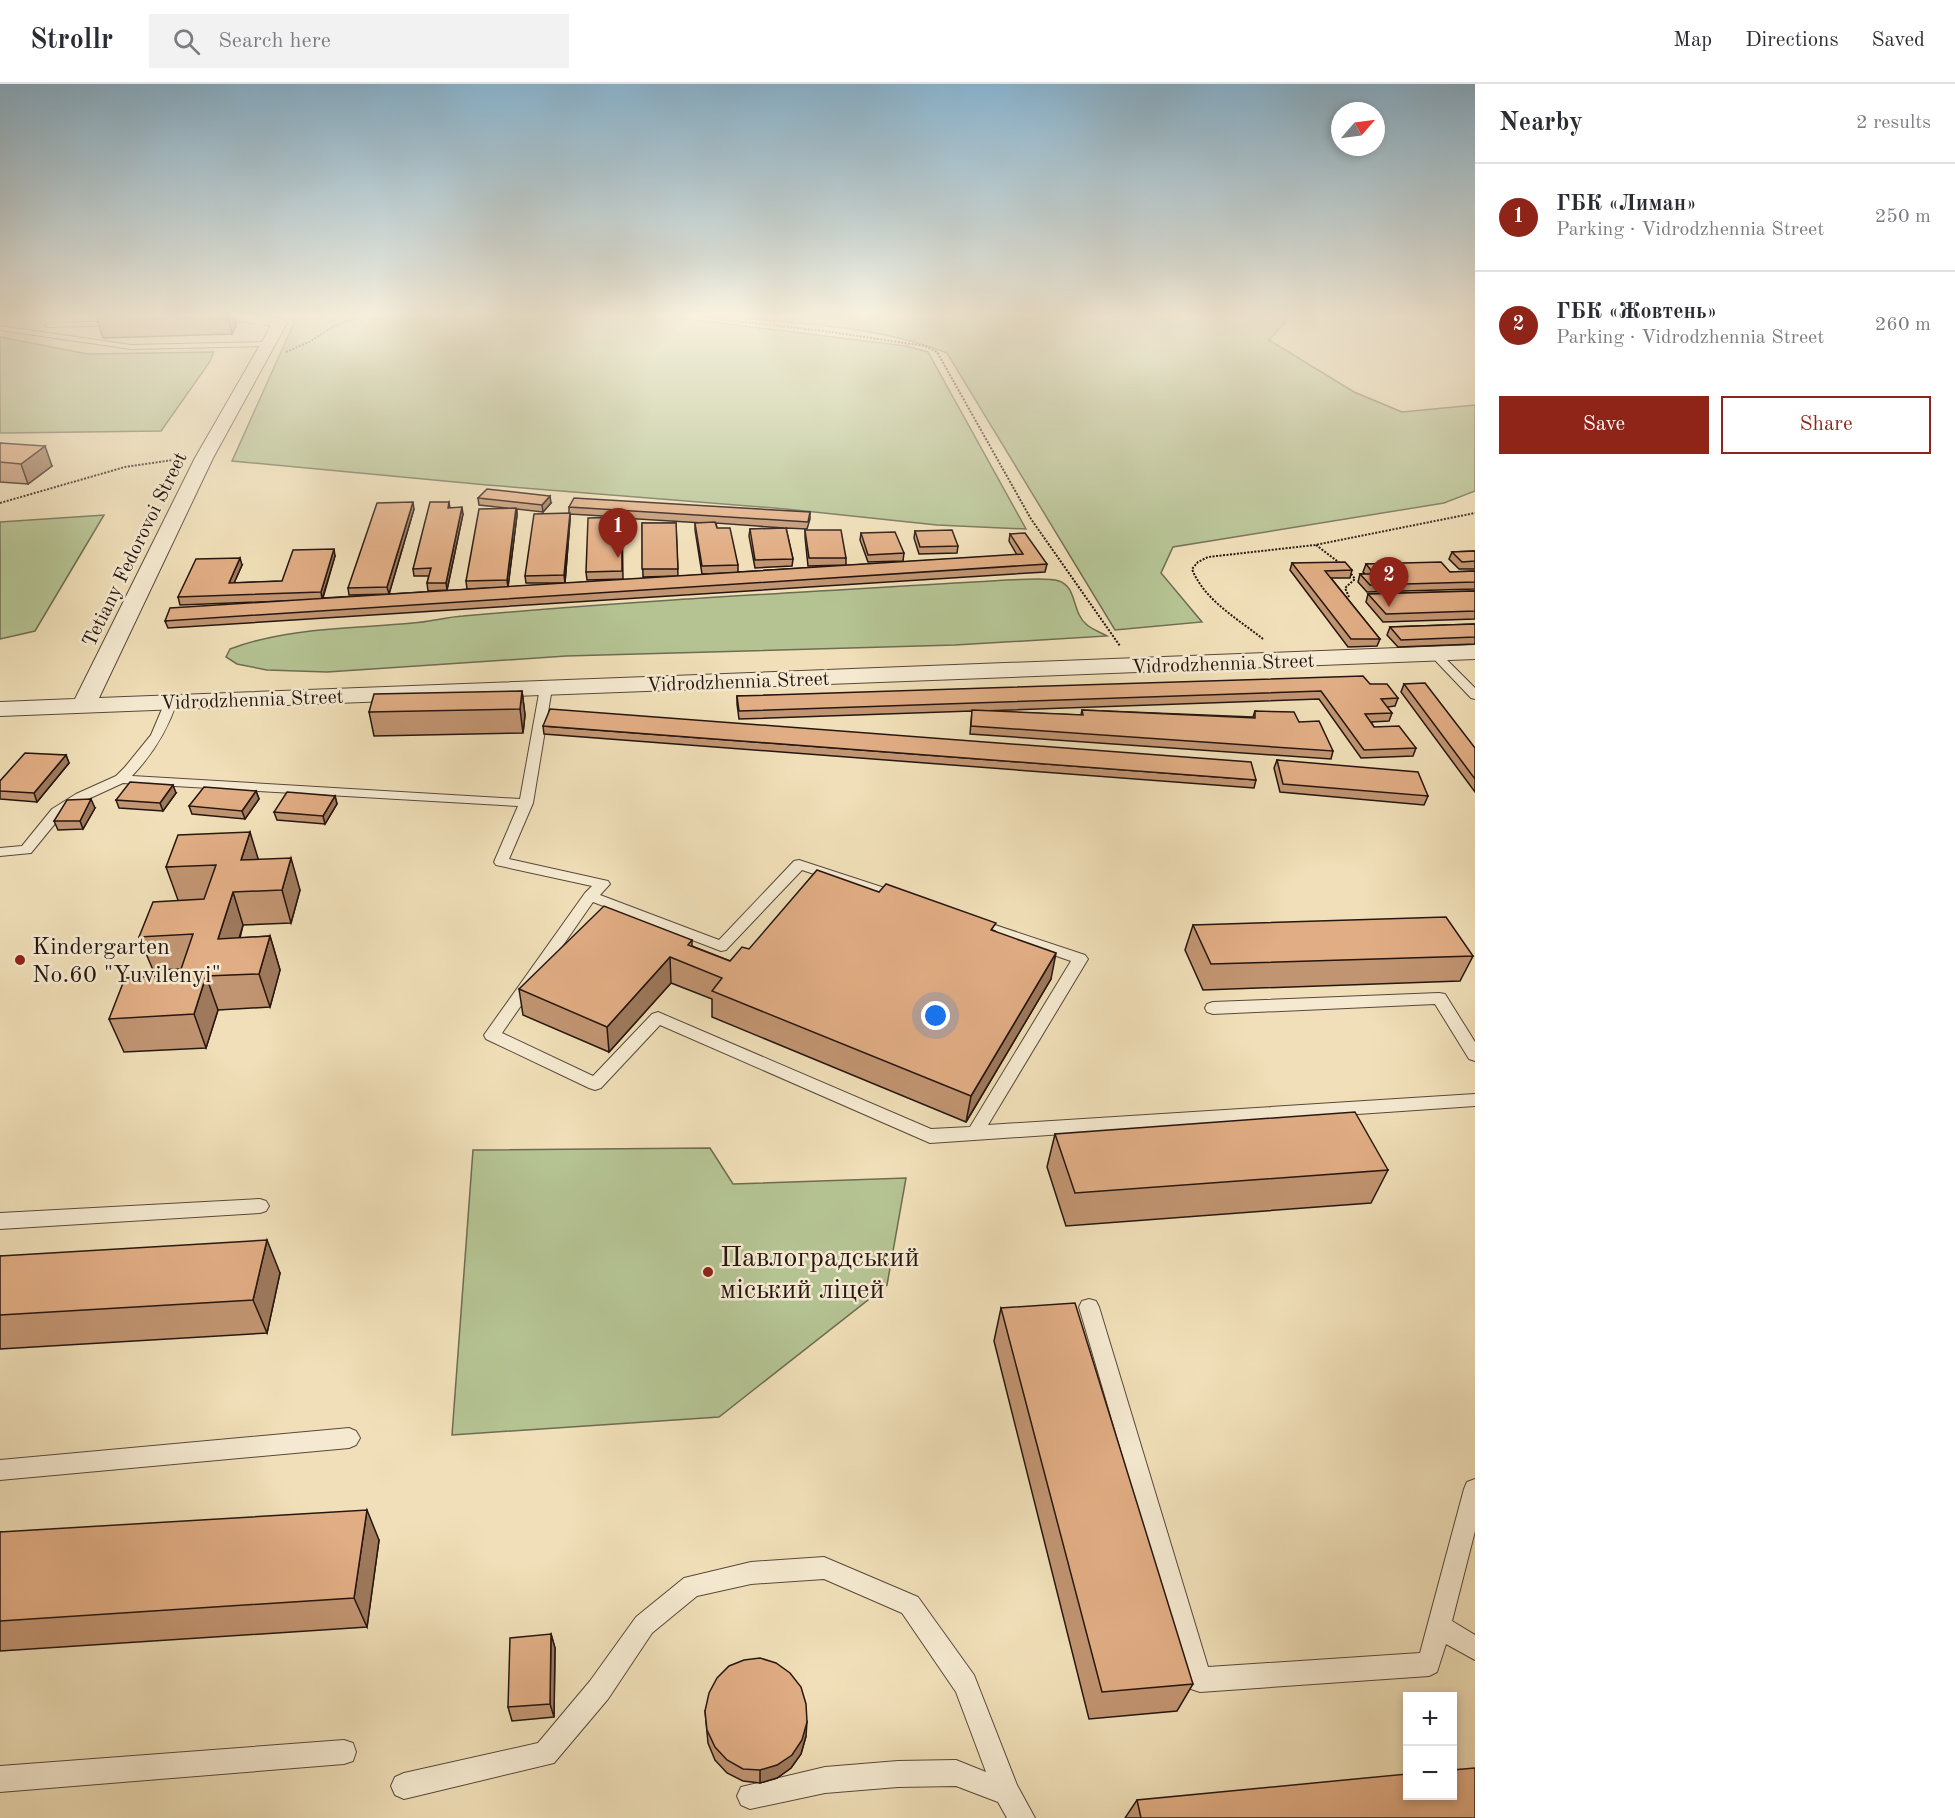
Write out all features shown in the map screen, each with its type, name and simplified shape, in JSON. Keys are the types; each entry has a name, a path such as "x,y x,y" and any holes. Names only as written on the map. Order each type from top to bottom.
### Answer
{"street":[{"name":"Tetiany Fedorovoi Street","path":"83,706 204,458 241,394"},
{"name":"Vidrodzhennia Street","path":"0,709 1135,667 1475,652"}],"lane":[{"path":"1435,654 1475,694"},
{"path":"546,688 526,803 501,862 603,884 590,896 492,1035 595,1084 658,1018 930,1136 1475,1100"},
{"path":"0,852 26,850 57,812 81,797 121,779 139,762 160,733 171,702"},
{"path":"121,779 526,803"},
{"path":"590,896 721,946 799,864 911,902"},
{"path":"968,921 1080,959 975,1133"},
{"path":"1213,1008 1439,998 1475,1055"},
{"path":"0,1221 260,1206"},
{"path":"1089,1307 1200,1680 1429,1664 1475,1489"},
{"path":"0,1470 349,1438"},
{"path":"404,1786 545,1754 599,1690 644,1625 692,1586 751,1573 824,1568 910,1605 965,1683 1007,1793 1022,1818"},
{"path":"1439,1626 1475,1648"},
{"path":"0,1779 344,1752"},
{"path":"750,1796 825,1780 898,1774 956,1773 1007,1793"}],"path":[{"path":"961,394 1031,519 1135,667"},
{"path":"0,503 125,467 204,458"},
{"path":"1289,660 1205,592 1193,578 1192,569 1198,562 1208,557 1315,544 1449,520 1475,513"},
{"path":"1315,544 1346,567 1355,579 1345,588 1349,597"}],"green space":[{"path":"0,394 187,394 161,431 0,433"},
{"path":"262,394 951,394 1026,529 937,525 786,509 487,485 232,461"},
{"path":"972,394 1359,394 1402,412 1475,405 1475,491 1444,503 1173,547 1161,573 1202,622 1115,630"},
{"path":"104,515 35,631 0,639 0,522"},
{"path":"1047,579 1065,584 1072,594 1078,613 1086,624 1107,636 955,645 566,656 327,672 267,670 237,664 226,657 230,649 252,642 275,636 320,630 598,605"},
{"path":"710,1148 733,1184 906,1178 887,1285 719,1417 452,1435 473,1150"}],"building":[{"path":"0,443 45,446 21,464 0,462"},
{"path":"487,489 550,496 542,505 478,498"},
{"path":"574,498 810,512 808,522 569,507"},
{"path":"413,502 387,587 348,588 377,503"},
{"path":"430,502 449,502 448,508 462,507 446,583 427,583 431,568 413,569"},
{"path":"516,508 507,580 466,581 479,509"},
{"path":"570,513 564,575 525,576 534,514"},
{"path":"622,517 622,571 586,572 588,518"},
{"path":"715,522 717,528 730,528 738,565 702,566 695,523"},
{"path":"642,523 676,523 678,569 642,569"},
{"path":"786,528 793,559 755,560 750,529"},
{"path":"805,530 841,530 846,558 809,558"},
{"path":"952,530 958,546 920,547 915,531"},
{"path":"895,532 904,553 868,555 861,533"},
{"path":"1025,533 1047,564 165,621 170,608 1023,554 1010,534"},
{"path":"334,549 321,592 178,597 196,559 240,558 229,583 282,581 293,550"},
{"path":"1475,551 1475,561 1462,562 1452,552"},
{"path":"1345,562 1352,570 1325,571 1380,639 1351,639 1292,563"},
{"path":"1441,562 1450,572 1475,571 1475,582 1370,585 1360,574 1374,574 1366,564"},
{"path":"1475,591 1475,611 1386,614 1368,594"},
{"path":"1475,624 1475,637 1401,640 1390,627"},
{"path":"1363,676 1370,684 1387,684 1398,698 1381,699 1392,713 1365,714 1374,727 1399,726 1416,748 1364,750 1321,691 739,711 737,696"},
{"path":"1425,683 1475,748 1475,779 1404,684"},
{"path":"522,691 520,709 369,712 374,694"},
{"path":"550,709 1251,762 1256,780 543,726"},
{"path":"972,710 1083,715 1082,710 1255,718 1255,711 1294,712 1299,722 1319,721 1333,751 971,726"},
{"path":"25,753 66,755 34,793 0,791 0,781"},
{"path":"1277,760 1418,772 1428,796 1283,784"},
{"path":"130,782 173,785 160,803 116,800"},
{"path":"204,787 256,791 242,811 189,806"},
{"path":"287,792 335,796 323,816 274,812"},
{"path":"91,799 80,821 54,821 67,800"},
{"path":"250,832 241,860 291,858 282,890 233,892 218,939 270,936 259,974 206,976 194,1014 109,1019 125,978 179,975 193,934 139,937 153,902 204,899 216,865 166,867 178,835"},
{"path":"817,870 879,892 886,884 996,923 991,930 1056,953 971,1096 712,991 722,978 670,957 607,1027 519,989 604,906 692,940 688,945 730,961 742,947 749,949"},
{"path":"1446,917 1473,956 1211,964 1193,925"},
{"path":"1355,1112 1388,1170 1075,1193 1055,1134"},
{"path":"267,1240 253,1300 0,1315 0,1256"},
{"path":"1075,1303 1193,1684 1102,1692 1001,1308"},
{"path":"367,1510 354,1598 0,1621 0,1532"},
{"path":"551,1634 550,1704 508,1707 510,1638"},
{"path":"760,1658 776,1663 790,1673 801,1687 806,1704 807,1722 802,1740 792,1755 777,1765 760,1770 743,1769 727,1760 715,1747 707,1730 705,1711 709,1693 717,1678 729,1666 744,1660"},
{"path":"1475,1768 1475,1818 1141,1818 1137,1800 1403,1774 1403,1800 1457,1800 1457,1770"}],"place":[{"name":"ГБК «Лиман»","path":"618,558"},
{"name":"ГБК «Жовтень»","path":"1389,607"},
{"name":"Kindergarten No.60 \"Yuvilenyi\"","path":"20,960"},
{"name":"Павлоградський міський ліцей","path":"708,1272"}]}
